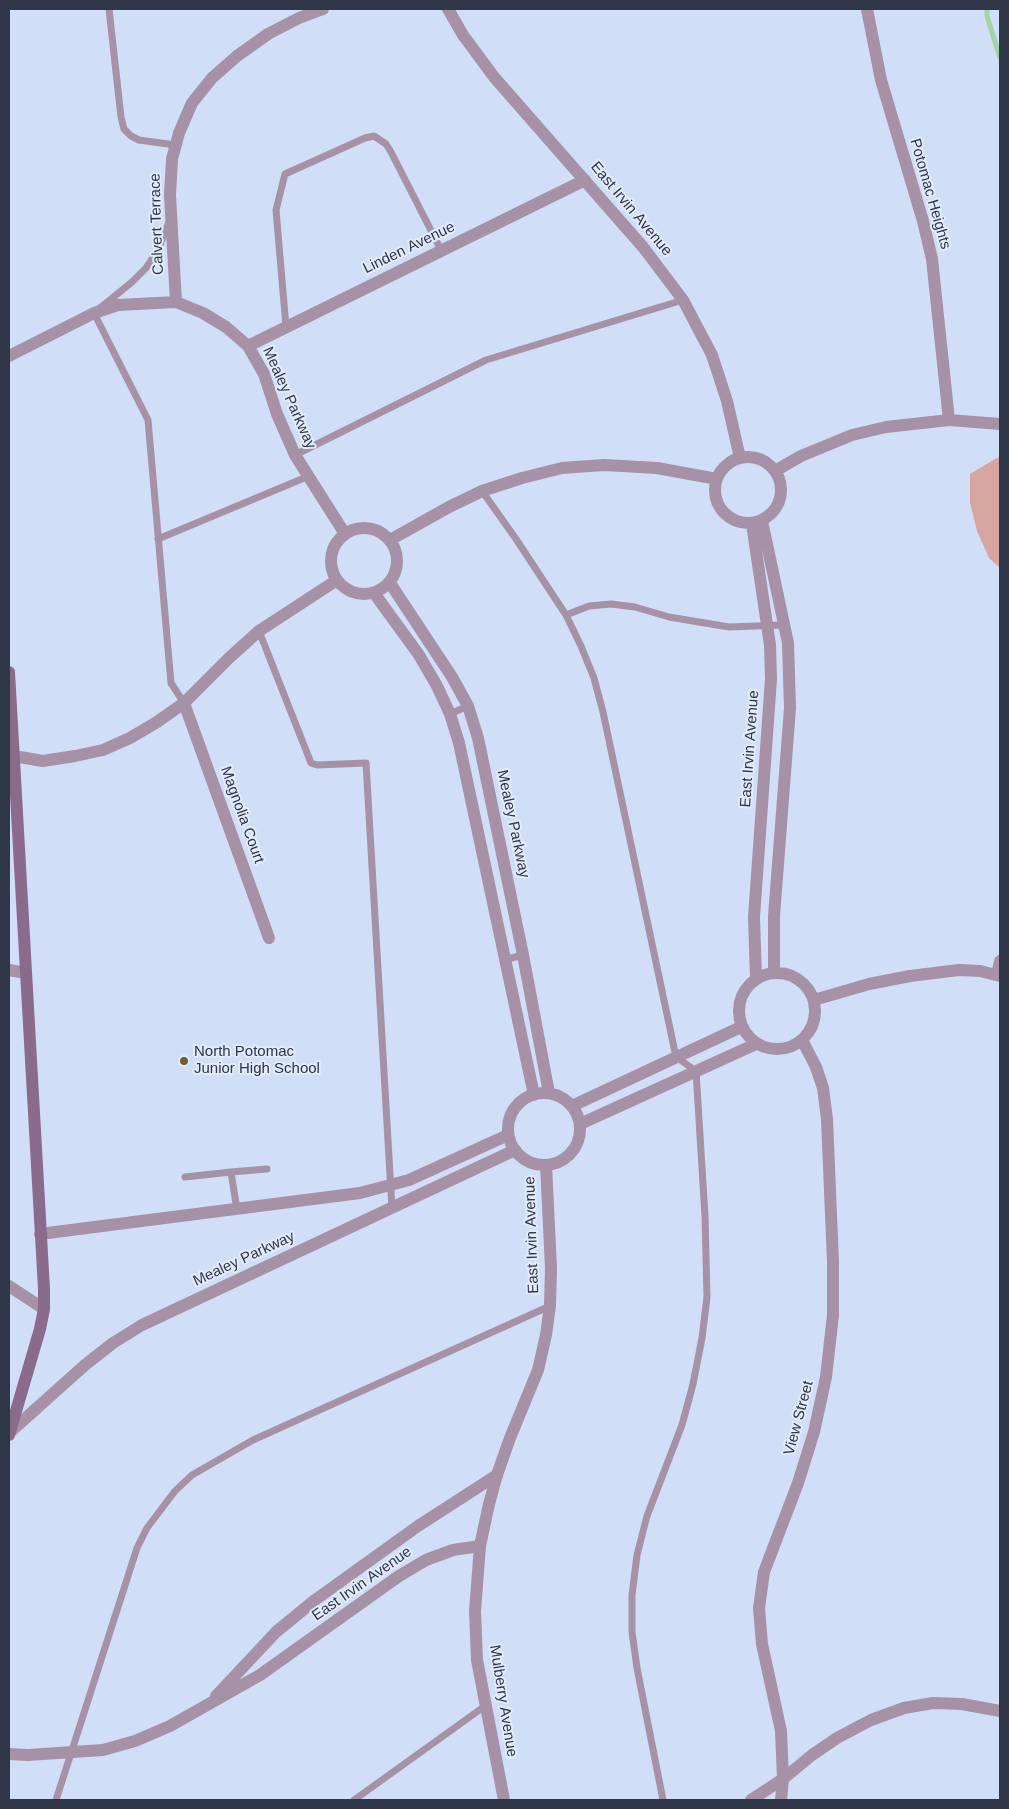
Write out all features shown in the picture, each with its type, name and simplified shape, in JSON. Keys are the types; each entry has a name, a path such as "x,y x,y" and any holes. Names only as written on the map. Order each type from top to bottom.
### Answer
{"main road":[{"path":"9,672 11,756 26,973 44,1308 32,1359 9,1434"}],"street":[{"name":"Calvert Terrace","path":"176,302 170,195 172,159 179,133 192,103 212,78 237,56 268,34 299,18 323,9"},
{"name":"East Irvin Avenue","path":"448,9 463,35 494,77 642,247 683,300 712,355 728,402 740,458"},
{"name":"Potomac Heights","path":"867,9 881,80 924,221 932,259 949,420"},
{"name":"Linden Avenue","path":"248,346 585,180"},
{"name":"Mealey Parkway","path":"9,356 94,313 118,304 176,302 203,313 226,328 248,346 264,374 295,455 345,534"},
{"path":"775,471 802,456 852,435 886,427 949,420 1000,424"},
{"path":"753,457 766,462 775,471 781,484 780,499 773,512 757,522 735,521 722,511 716,501 714,490 717,479 726,466 740,458 753,457"},
{"path":"390,540 449,507 482,492 522,478 562,468 604,465 657,468 717,479"},
{"name":"East Irvin Avenue","path":"756,978 754,917 771,678 770,645 757,522"},
{"path":"757,522 788,643 790,708 774,916 774,972"},
{"path":"368,528 380,532 390,540 397,554 397,569 390,583 374,593 361,594 347,590 337,580 332,569 331,556 336,544 345,534 356,529 368,528"},
{"path":"11,756 43,760 75,756 102,750 130,738 184,703 259,631 337,580"},
{"name":"Mealey Parkway","path":"390,583 452,677 468,706 484,762 549,1093"},
{"path":"374,593 419,655 437,686 450,714 465,763 504,960 534,1095"},
{"name":"Magnolia Court","path":"184,703 269,938"},
{"path":"814,1000 869,984 910,976 959,970 980,971 999,975 1000,961"},
{"path":"9,970 26,973"},
{"path":"774,972 791,975 806,985 814,1000 815,1015 811,1028 802,1040 792,1046 780,1049 756,1044 746,1035 738,1010 740,998 746,987 756,978 774,972"},
{"path":"572,1106 742,1027"},
{"name":"View Street","path":"781,1800 783,1779 781,1731 762,1644 759,1608 764,1572 798,1483 814,1432 826,1377 833,1315 826,1120 823,1088 816,1067 802,1040"},
{"path":"580,1124 756,1044"},
{"path":"549,1093 562,1097 572,1106 580,1124 579,1139 572,1152 560,1161 546,1165 534,1164 524,1159 515,1150 508,1135 509,1122 513,1110 522,1100 534,1095 549,1093"},
{"path":"40,1234 360,1193 409,1180 508,1135"},
{"name":"Mealey Parkway","path":"9,1434 85,1365 113,1343 142,1325 515,1150"},
{"name":"East Irvin Avenue","path":"9,1754 28,1755 103,1750 135,1741 170,1726 260,1675 398,1576 426,1560 453,1550 480,1546 497,1475 538,1370 546,1335 550,1306 551,1268 546,1165"},
{"path":"9,1286 44,1308"},
{"name":"East Irvin Avenue","path":"208,1705 276,1632 316,1600 418,1526 497,1475"},
{"name":"Mulberry Avenue","path":"480,1546 475,1611 477,1660 504,1800"},
{"path":"751,1800 783,1779 812,1755 837,1738 872,1720 904,1708 933,1703 962,1704 1000,1711"}],"lane":[{"path":"109,9 124,129 131,136 139,140 176,145"},
{"path":"286,327 276,210 285,174 365,138 374,136 386,144 391,152 441,250"},
{"path":"171,217 158,250 146,268 94,313 148,420 171,683 184,703"},
{"path":"295,455 486,360 683,300"},
{"path":"158,539 309,476"},
{"path":"482,492 566,615 594,678 601,703 676,1057 696,1071 705,1225 707,1297 703,1330 693,1384 682,1425 647,1516 637,1555 632,1595 632,1632 637,1668 663,1800"},
{"path":"566,615 589,606 611,604 635,607 670,617 720,626 784,625"},
{"path":"259,631 311,763 317,766 366,763 392,1209"},
{"path":"450,714 468,706"},
{"path":"504,960 523,955"},
{"path":"185,1177 267,1169"},
{"path":"231,1172 237,1210"},
{"path":"56,1800 137,1548 147,1528 161,1508 192,1475 253,1440 550,1306"},
{"path":"354,1800 362,1798 485,1706"}],"shaded area":[{"path":"1000,457 1000,568 989,558 977,531 970,503 970,474"}],"waterway":[{"path":"987,9 987,16 1000,58"}],"place":[{"name":"North Potomac Junior High School","path":"184,1061"}]}
